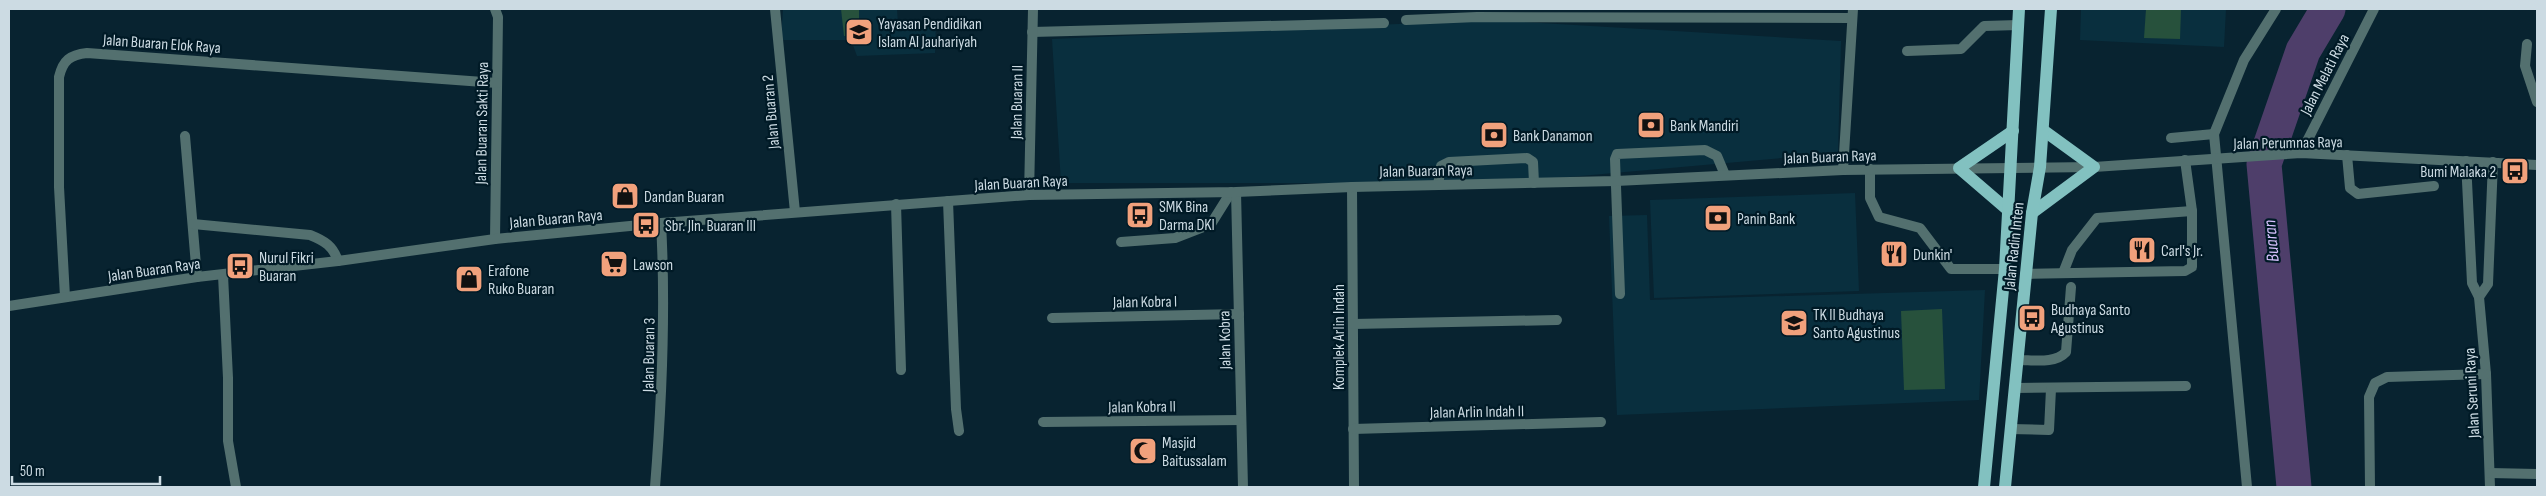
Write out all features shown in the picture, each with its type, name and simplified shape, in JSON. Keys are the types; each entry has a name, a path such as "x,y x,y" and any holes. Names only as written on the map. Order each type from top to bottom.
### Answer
{"main road":[{"name":"Jalan Radin Inten","path":"1984,487 2005,270 2019,9"},
{"name":"Jalan Radin Inten","path":"2005,487 2025,274 2032,213 2040,167 2051,9"},
{"path":"2032,213 2094,166 2043,130"},
{"path":"2009,211 1958,168 2013,131"}],"street":[{"name":"Jalan Buaran Sakti Raya","path":"495,9 498,17 495,239"},
{"name":"Jalan Buaran 2","path":"776,9 795,212"},
{"name":"Jalan Buaran II","path":"1029,195 1033,9"},
{"path":"2246,487 2214,134 2244,60 2276,9"},
{"name":"Jalan Melati Raya","path":"2301,154 2374,9"},
{"path":"1406,20 1477,13 1852,14 1843,170"},
{"path":"1032,32 1384,23"},
{"path":"1906,50 1961,48 1984,26 2018,25"},
{"path":"2527,44 2525,66 2537,102"},
{"name":"Jalan Buaran Elok Raya","path":"65,297 59,187 59,77 63,63 73,55 88,54 194,60 497,82"},
{"path":"2171,138 2214,134"},
{"path":"185,136 197,277"},
{"path":"1620,294 1615,159 1620,152 1705,150 1717,156 1725,175"},
{"name":"Jalan Perumnas Raya","path":"2040,167 2094,166 2289,154 2347,155 2537,165"},
{"path":"2347,155 2350,188 2358,194 2434,186"},
{"path":"1438,185 1444,163 1527,158 1533,162 1534,182"},
{"path":"2025,274 2185,271 2192,267 2192,211 2186,160"},
{"name":"Jalan Seruni Raya","path":"2466,161 2472,282 2479,297 2486,374 2490,487"},
{"name":"Jalan Seruni Raya","path":"2479,297 2488,284 2493,162"},
{"name":"Jalan Buaran Raya","path":"9,306 197,277 338,261 495,239 661,223 896,204 1029,195 1233,192 1352,187 1616,181 1843,170 2040,167"},
{"path":"1870,170 1870,198 1879,216 1920,228 1951,269 2005,270"},
{"name":"Komplek Arlin Indah","path":"1352,187 1354,487"},
{"path":"1121,242 1183,236 1210,224 1233,192"},
{"name":"Jalan Kobra","path":"1233,192 1239,314 1242,487"},
{"path":"948,201 956,409 959,431"},
{"path":"896,204 900,370"},
{"path":"2062,273 2072,250 2096,218 2192,211"},
{"name":"Jalan Buaran 3","path":"655,487 663,379 664,289 661,223"},
{"path":"193,224 310,235 324,240 334,250 338,261"},
{"path":"222,275 228,378 228,441 236,487"},
{"path":"2018,360 2053,360 2061,358 2066,352 2071,287"},
{"name":"Jalan Kobra I","path":"1052,318 1239,314"},
{"path":"1353,324 1557,320"},
{"path":"2370,487 2369,397 2375,383 2387,377 2486,374"},
{"path":"2015,388 2186,386"},
{"path":"2010,429 2049,430 2051,389"},
{"name":"Jalan Kobra II","path":"1043,422 1241,420"},
{"name":"Jalan Arlin Indah II","path":"1354,429 1601,422"},
{"path":"2490,473 2537,474"}],"shaded area":[{"name":"Yayasan Pendidikan Islam Al Jauhariyah","path":"783,9 897,9 898,24 936,22 935,53 857,56 851,40 781,40"},
{"path":"2081,9 2226,9 2224,47 2080,40"},
{"path":"1492,20 1841,41 1838,153 1503,183 1061,183 1052,39"},
{"path":"1855,193 1859,291 1654,298 1650,200"},
{"path":"1647,215 1650,300 1985,290 1979,400 1617,415 1609,216"}],"green space":[{"path":"841,9 859,9 859,36 844,36"},
{"path":"2146,9 2181,9 2180,39 2144,38"},
{"path":"1942,309 1945,389 1904,390 1901,311"}],"waterway":[{"name":"Buaran","path":"2294,487 2264,164 2303,51 2328,9"}],"place":[{"name":"Yayasan Pendidikan Islam Al Jauhariyah","path":"859,32"},
{"name":"Bank Mandiri","path":"1651,125"},
{"name":"Bank Danamon","path":"1494,135"},
{"name":"Bumi Malaka 2","path":"2515,171"},
{"name":"Dandan Buaran","path":"625,196"},
{"name":"SMK Bina Darma DKI","path":"1140,215"},
{"name":"Panin Bank","path":"1718,218"},
{"name":"Sbr. Jln. Buaran III","path":"646,225"},
{"name":"Carl's Jr.","path":"2142,250"},
{"name":"Dunkin'","path":"1894,254"},
{"name":"Lawson","path":"614,264"},
{"name":"Nurul Fikri Buaran","path":"240,266"},
{"name":"Erafone Ruko Buaran","path":"469,279"},
{"name":"Budhaya Santo Agustinus","path":"2032,318"},
{"name":"TK II Budhaya Santo Agustinus","path":"1794,323"},
{"name":"Masjid Baitussalam","path":"1143,451"}]}
